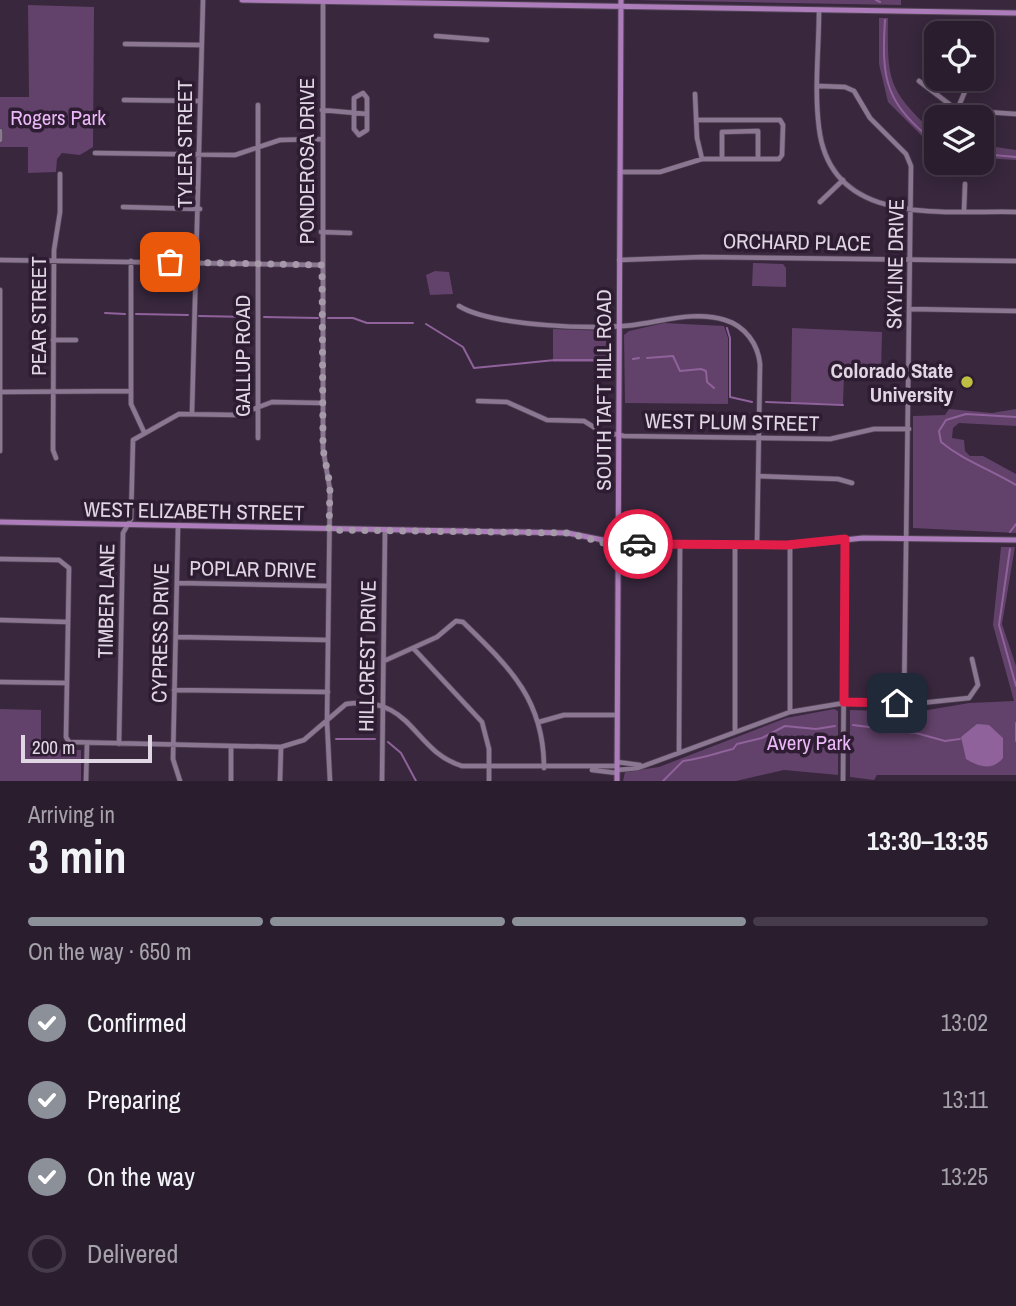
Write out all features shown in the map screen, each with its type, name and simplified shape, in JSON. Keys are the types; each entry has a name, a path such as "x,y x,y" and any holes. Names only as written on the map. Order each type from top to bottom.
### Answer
{"main road":[{"path":"242,0 491,2 621,8 1016,13"},
{"name":"SOUTH TAFT HILL ROAD","path":"617,781 621,0"},
{"name":"WEST ELIZABETH STREET","path":"0,522 568,533 618,543 790,545 845,539 1016,540"}],"street":[{"name":"TYLER STREET","path":"192,413 194,263 200,209 200,45 203,0"},
{"name":"PONDEROSA DRIVE","path":"323,2 321,232 323,449 330,485 327,692 330,781"},
{"path":"819,10 822,141 843,180 873,202 911,211 1016,212"},
{"path":"436,36 487,40"},
{"path":"125,44 200,45"},
{"path":"919,81 950,105"},
{"name":"SKYLINE DRIVE","path":"819,86 845,87 854,91 870,118 906,155 911,166 904,704"},
{"path":"361,92 367,97 367,114 367,130 359,135 355,131 354,98 361,92"},
{"path":"695,94 702,159"},
{"path":"124,100 200,101"},
{"name":"GALLUP ROAD","path":"258,105 258,438"},
{"path":"322,110 367,114"},
{"path":"994,113 1016,114"},
{"path":"620,172 660,172 702,159 779,159 782,155 783,125 776,120 696,120"},
{"path":"0,131 0,140"},
{"path":"722,158 722,132 758,131 758,158"},
{"path":"95,153 239,154 280,139 322,139"},
{"name":"PEAR STREET","path":"57,458 53,450 53,260 60,212 60,174"},
{"path":"820,202 843,180"},
{"path":"964,211 965,184"},
{"path":"123,207 200,209"},
{"path":"321,232 350,233"},
{"name":"ORCHARD PLACE","path":"619,260 702,257 1016,261"},
{"path":"0,260 322,265"},
{"path":"131,261 131,391 133,412 144,432 173,415 234,415 276,402 323,402"},
{"path":"0,290 0,451"},
{"path":"460,306 517,324 637,325 665,318 714,318 741,328 759,355 758,545"},
{"path":"910,309 1016,311"},
{"path":"54,340 76,340"},
{"path":"0,392 131,391"},
{"name":"WEST PLUM STREET","path":"478,401 507,402 542,419 584,421 600,430 619,434 830,439 874,429 909,429"},
{"name":"TIMBER LANE","path":"119,744 122,533 131,519 132,443 144,432"},
{"path":"758,476 838,479 852,483"},
{"name":"CYPRESS DRIVE","path":"178,527 173,745 180,781"},
{"name":"HILLCREST DRIVE","path":"382,781 384,531"},
{"path":"843,781 845,539"},
{"path":"679,752 680,544"},
{"path":"734,545 735,730"},
{"path":"790,545 790,712"},
{"path":"0,559 59,560 67,565 66,737 69,742 281,747 304,740 345,704 382,705 400,715 443,758 461,766 588,769 641,766 790,712 844,702 904,704 963,699 972,696 976,691 978,678 972,659"},
{"name":"POPLAR DRIVE","path":"177,583 329,586"},
{"path":"0,620 68,622"},
{"path":"384,661 437,637 456,621 463,622 512,672 526,691 539,722 544,768"},
{"path":"176,637 328,639"},
{"path":"414,649 479,716 488,738 489,781"},
{"path":"0,682 67,683"},
{"path":"174,690 327,692"},
{"path":"539,722 564,715 617,715"},
{"path":"86,781 87,743"},
{"path":"231,746 231,781"},
{"path":"280,781 281,747"}],"green space":[{"path":"635,0 901,0 901,5"},
{"name":"Rogers Park","path":"28,5 94,7 93,147 80,155 62,153 57,159 56,172 28,173 28,147 0,147 0,97 29,97"},
{"path":"879,18 888,18 890,72 900,96 924,123 924,138 888,102 879,64"},
{"path":"994,147 1016,150 1016,160 994,159"},
{"path":"753,263 783,264 786,268 786,287 752,286"},
{"path":"435,271 449,272 453,294 430,295 426,275"},
{"path":"664,323 724,326 728,338 728,404 625,403 624,335 629,331"},
{"path":"792,328 882,332 881,376 844,375 843,404 791,403"},
{"path":"553,329 612,331 612,362 553,362"},
{"path":"949,409 992,413 1016,409 1016,426 959,423 953,428 952,438 964,440 965,451 970,456 983,456 1016,474 1016,533 913,528 913,416 945,415"},
{"name":"Avery Park","path":"1001,547 1015,547 1002,624 1016,666 1016,775 877,775 874,780 850,777 850,710 916,712 969,703 1014,701 993,625"},
{"path":"0,709 41,710 41,749 81,750 81,781 0,781"},
{"name":"Avery Park","path":"834,709 838,711 838,775 784,770 736,781 623,781 625,772 659,767 786,718"}],"shaded area":[{"path":"977,724 989,725 1003,738 1003,758 994,765 981,766 966,759 961,737"}],"waterway":[{"path":"876,0 880,2"},
{"path":"885,20 884,59 890,90 906,116 924,133"},
{"path":"994,155 1016,157"},
{"path":"105,313 125,314"},
{"path":"136,314 188,315"},
{"path":"199,316 250,317"},
{"path":"264,317 318,318"},
{"path":"328,318 353,318 367,323 413,323"},
{"path":"426,324 463,347 474,368 555,360 609,360"},
{"path":"727,328 730,338 730,397 752,402"},
{"path":"647,358 673,356 680,371 706,371 707,382 714,388"},
{"path":"633,359 639,358"},
{"path":"766,402 843,405"},
{"path":"1016,417 966,414 946,420 939,431 941,442 950,449 1016,485"},
{"path":"1010,532 1016,524"},
{"path":"1010,549 999,625 1016,686"},
{"path":"1016,723 1016,741"},
{"path":"853,725 916,733 945,741 960,739"},
{"path":"663,781 683,761 733,749 737,744 762,738 785,726 816,729 835,726"},
{"path":"336,739 375,739"},
{"path":"388,742 401,753 416,781"}],"way so far":[{"path":"170,262 322,265 323,449 330,485 329,530 568,533 604,543 638,544"}],"place":[{"name":"Colorado State University","path":"967,382"}],"route":[{"path":"638,544 799,545 845,539 844,702 897,703"}]}
